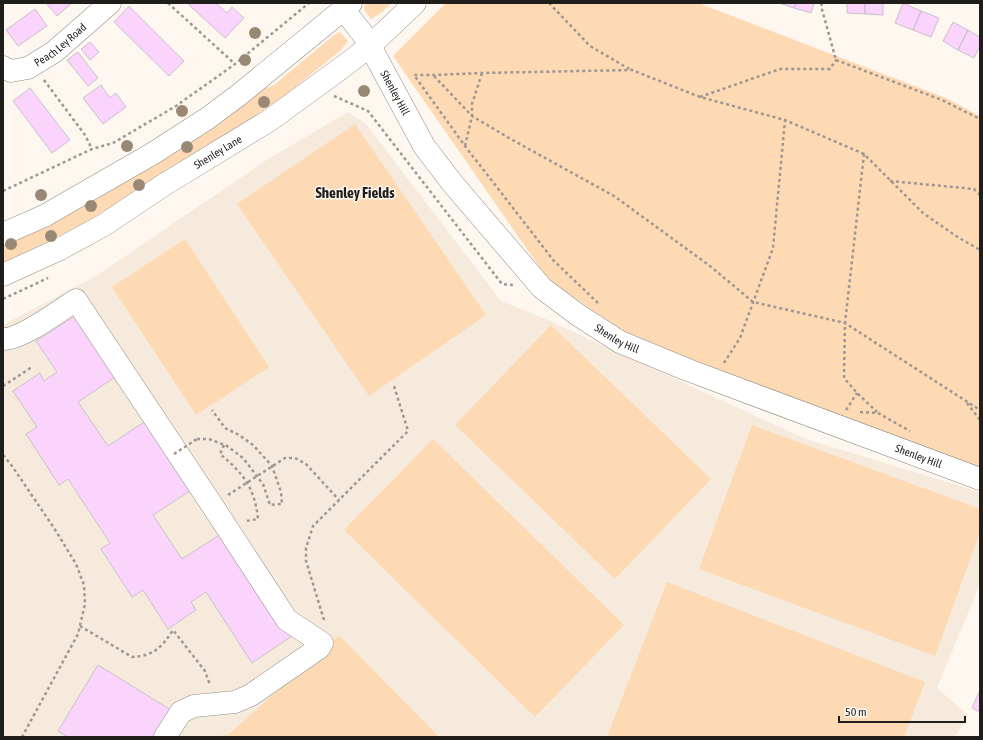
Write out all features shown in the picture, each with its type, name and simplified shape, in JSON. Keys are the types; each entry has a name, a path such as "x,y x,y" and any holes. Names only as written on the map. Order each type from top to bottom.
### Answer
{"main road":[{"name":"Peach Ley Road","path":"3,67 11,71 28,68 54,52 110,3"},
{"name":"Shenley Lane","path":"3,275 60,249 104,225 162,186 270,120 370,46 415,3"},
{"name":"Shenley Hill","path":"347,6 424,146 453,184 542,288 578,315 620,342 688,370 980,479"},
{"path":"3,234 44,216 152,154 208,118 240,94 347,6"},
{"path":"3,339 9,340 24,333 76,300 287,620 322,643 319,648 251,695 235,702 194,706 181,712 165,737"}],"path":[{"path":"168,3 236,64"},
{"path":"3,191 92,149 113,143 176,106 236,64 309,3"},
{"path":"549,3 590,46 632,70 700,97 785,120 864,154 923,213 956,236 980,250"},
{"path":"700,97 780,69 830,69 836,60 821,6 822,3"},
{"path":"836,60 942,100 980,119"},
{"path":"602,308 554,261 465,146 414,75 632,70"},
{"path":"465,146 472,116 472,104 482,73"},
{"path":"434,75 472,116 508,138 614,196 710,266 753,302 845,323 980,410"},
{"path":"45,80 85,135 92,149"},
{"path":"336,91 330,94 368,111 502,284 542,288"},
{"path":"720,369 740,338 773,248 785,120"},
{"path":"864,154 845,323 844,378 878,413 911,431"},
{"path":"890,181 974,189 980,195"},
{"path":"3,386 32,366"},
{"path":"322,643 327,632 306,561 306,548 313,526 408,432 394,386"},
{"path":"851,412 844,412 857,393"},
{"path":"966,401 980,420"},
{"path":"174,454 197,439 209,439 224,445 242,458 257,476 263,484 270,505 282,504 281,492 272,466 253,445 239,435 225,428 212,410"},
{"path":"858,412 878,413"},
{"path":"224,445 220,454 241,473 248,482 254,497 258,519 245,522"},
{"path":"3,455 54,528 76,564 84,585 85,604 78,634 22,737"},
{"path":"222,498 285,458 295,458 306,464 339,500"},
{"path":"225,490 232,502"},
{"path":"80,626 132,657 151,653 162,646 173,630 205,671 210,682 211,704"}],"shaded area":[{"path":"365,3 392,3 381,13 371,19 364,10"},
{"path":"446,3 698,3 946,98 980,116 980,469 693,360 627,333 549,281 393,56"},
{"path":"340,32 348,41 341,50 284,96 173,170 76,228 3,263 3,242 248,95 274,85 334,35"},
{"path":"348,112 367,125 501,301 548,320 806,439 980,492 980,584 937,688 968,715 955,737 3,737 3,325 96,276 268,159"},
{"path":"355,124 486,315 369,396 237,204"},
{"path":"185,239 269,367 196,415 112,287"},
{"path":"551,325 711,479 615,579 455,425"},
{"path":"752,425 980,509 980,532 935,656 699,569"},
{"path":"433,439 624,625 535,717 344,530"},
{"path":"667,582 925,682 904,737 607,737"},
{"path":"339,635 439,737 206,737 228,735"}],"building":[{"path":"46,3 72,3 57,16"},
{"path":"191,3 216,3 227,13 232,7 244,18 225,38 189,5"},
{"path":"779,3 796,3 794,8"},
{"path":"796,3 814,3 811,13 794,8"},
{"path":"847,3 865,3 865,14 847,13"},
{"path":"865,3 883,3 883,15 865,14"},
{"path":"903,3 921,11 913,30 895,23"},
{"path":"129,6 184,61 169,76 114,22"},
{"path":"35,9 47,26 18,46 6,30"},
{"path":"921,11 939,18 931,37 913,30"},
{"path":"953,22 968,30 958,50 943,41"},
{"path":"968,30 980,37 980,46 974,58 958,50"},
{"path":"90,42 99,52 90,60 81,49"},
{"path":"78,52 98,78 88,86 67,60"},
{"path":"101,85 110,98 116,93 126,107 103,124 83,98"},
{"path":"30,88 70,140 52,153 13,101"},
{"path":"81,312 121,373 78,402 108,446 150,418 196,487 153,515 182,559 224,532 292,636 252,663 206,592 191,602 196,610 168,629 143,590 132,597 101,549 110,543 68,479 59,485 26,434 37,427 13,391 40,373 44,381 57,372 36,341"},
{"path":"98,665 171,710 154,737 68,737 58,731"},
{"path":"980,690 980,712 972,708"}],"district":[{"name":"Shenley Fields","path":"355,192"}]}
